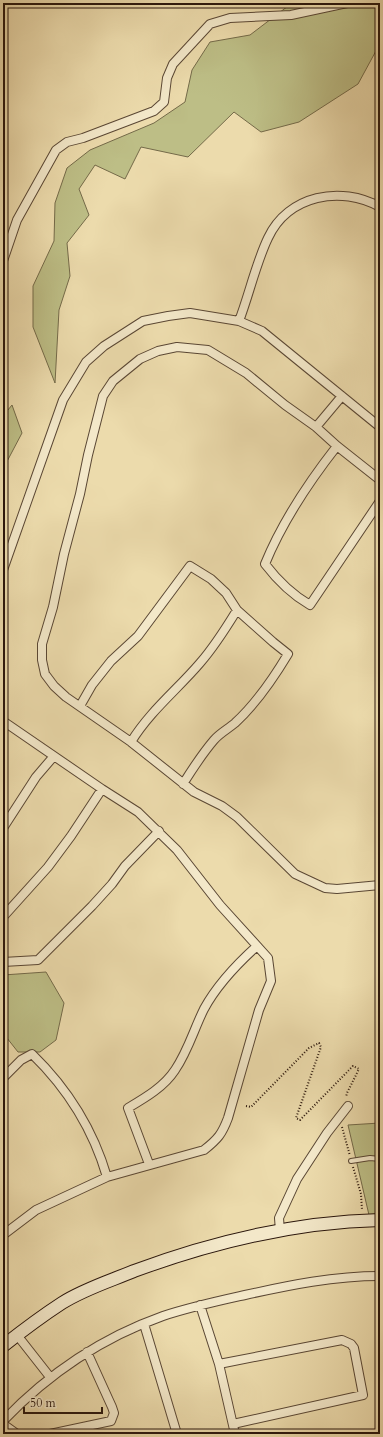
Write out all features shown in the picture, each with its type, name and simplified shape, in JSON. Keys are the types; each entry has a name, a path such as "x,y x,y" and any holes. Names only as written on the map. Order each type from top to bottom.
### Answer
{"street":[{"path":"3,261 6,248 17,220 56,150 68,142 90,136 154,112 164,102 167,78 173,64 210,24 230,18 290,15 347,3"},
{"path":"239,321 268,237 288,213 305,203 329,195 346,195 359,198 380,207"},
{"path":"3,570 63,400 86,362 104,346 143,321 190,313 239,321 262,330 380,427"},
{"path":"380,480 337,446 316,426 285,405 246,373 208,350 177,347 158,351 140,359 113,381 103,396 64,554 53,607 42,644 42,660 45,674 54,686 131,742 194,792 222,806 237,817 262,839 283,864 295,874 325,888 336,889 380,885"},
{"path":"316,426 342,396"},
{"path":"337,446 298,500 274,542 266,564 278,580 298,599 310,605 380,501"},
{"path":"80,706 92,685 110,662 138,636 190,566 211,579 226,593 237,610 272,642 288,654 274,678 259,698 236,722 215,739 200,757 183,784"},
{"path":"131,742 140,726 158,705 201,662 237,610"},
{"path":"3,721 138,812 159,831 177,850 220,906 268,958 271,981 259,1010 222,1133 204,1150 149,1164 107,1177 36,1210 3,1235"},
{"path":"3,828 36,777 54,756"},
{"path":"3,917 48,867 71,836 102,789"},
{"path":"3,962 38,960 92,906 112,884 125,866 159,831"},
{"path":"149,1164 128,1108 147,1097 175,1071 204,1009 213,994 236,965 257,946"},
{"path":"3,1078 22,1060 32,1054 61,1084 84,1120 99,1150 107,1177"},
{"path":"280,1231 279,1218 297,1179 326,1133 348,1106"},
{"path":"3,1346 63,1303 99,1284 180,1254 280,1231 354,1221 380,1220"},
{"path":"3,1421 50,1377 87,1352 110,1338 164,1316 200,1305 321,1280 380,1276"},
{"path":"200,1305 219,1364 235,1434"},
{"path":"144,1324 177,1434"},
{"path":"17,1335 50,1377"},
{"path":"219,1364 342,1340 351,1344 354,1348 363,1394 233,1424"},
{"path":"50,1434 110,1421 114,1413 87,1352"},
{"path":"3,1424 17,1434"}],"lane":[{"path":"351,1161 370,1158 380,1159"}],"path":[{"path":"246,1106 251,1107 309,1048 319,1043 321,1047 296,1118 300,1120 353,1066 359,1069 347,1093 348,1106"}],"green space":[{"path":"292,3 378,3 380,18 377,49 358,84 299,122 261,132 234,112 188,157 141,147 125,179 95,165 79,189 89,215 67,243 70,276 59,310 55,383 33,327 33,286 54,241 55,203 67,168 90,150 154,123 185,102 192,70 210,42 250,35"},
{"path":"12,405 22,433 3,469 3,416"},
{"path":"46,972 64,1003 56,1040 40,1052 18,1052 3,1033 3,975"},
{"path":"380,1123 380,1216 369,1215 348,1125"}]}
